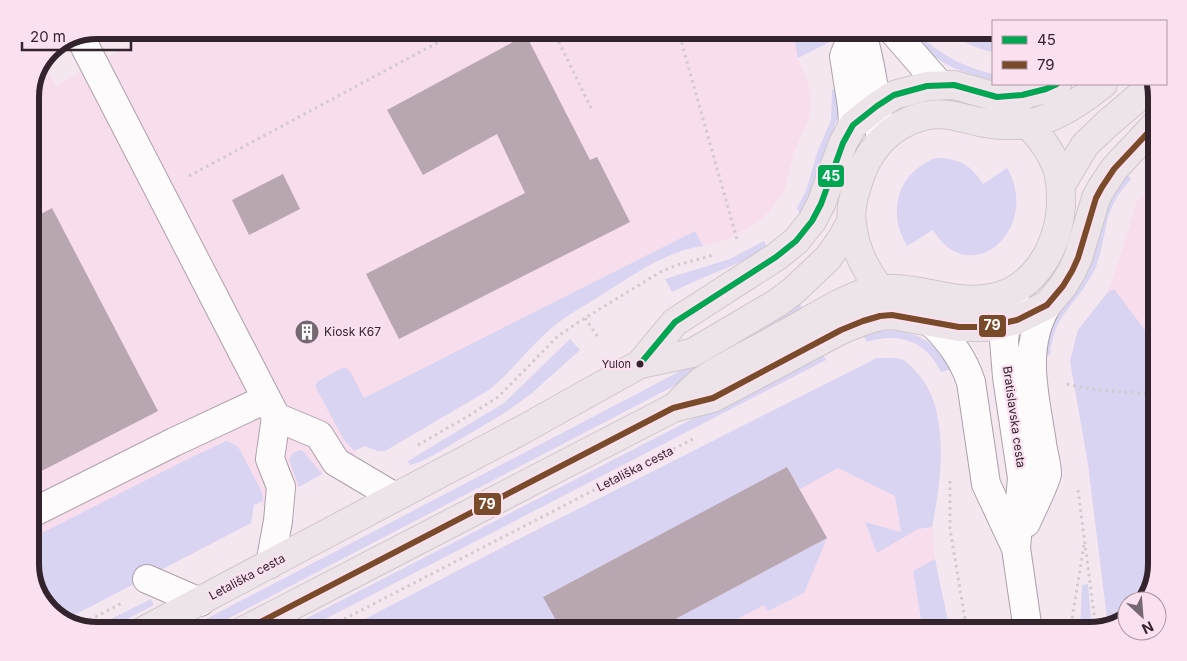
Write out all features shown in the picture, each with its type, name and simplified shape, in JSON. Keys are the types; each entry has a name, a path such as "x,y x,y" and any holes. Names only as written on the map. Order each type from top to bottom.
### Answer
{"main road":[{"name":"Letališka cesta","path":"640,364 675,322 776,257 796,241 812,221 821,204 843,143 853,125 877,106 894,95 914,88 940,85 966,88 997,97 1022,95 1055,85"},
{"name":"Letališka cesta","path":"905,317 878,288 865,266 851,222 854,197 859,178 872,151 881,140 896,128 926,116 941,114 1012,126 1029,124 1063,111 1102,85"},
{"name":"Letališka cesta","path":"1061,185 1085,146 1108,123 1148,90"},
{"name":"Letališka cesta","path":"673,408 704,379 830,309 878,288 909,290 950,299 984,299 998,297 1017,289 1029,280 1039,269 1054,240 1060,212 1061,185 1056,166 1038,134 997,97"},
{"name":"Letališka cesta","path":"260,622 673,408 713,398 863,320 892,315 932,323 973,328 1006,324 1018,320 1046,305 1063,286 1072,272 1096,198 1102,187 1125,156 1148,132"},
{"name":"Letališka cesta","path":"161,622 522,430 640,364 692,353 777,303 793,291 828,258 851,222"}],"street":[{"path":"852,39 844,56 853,125"},
{"path":"864,39 877,106 881,140"},
{"path":"900,39 940,85"},
{"path":"82,41 271,408 270,459 280,487 278,521 270,564"},
{"name":"Bratislavska cesta","path":"1017,289 1010,306 1004,340 1007,376 1022,478 1016,548 1027,622"},
{"name":"Bratislavska cesta","path":"1016,548 1047,474 1031,373 1035,330 1046,305"},
{"name":"Bratislavska cesta","path":"932,323 961,357 966,368 971,382 986,484 1016,548"},
{"path":"39,510 174,442 271,408 319,435 336,462 395,497"},
{"path":"139,589 200,602"}],"path":[{"path":"160,192 444,39"},
{"path":"558,39 592,110"},
{"path":"681,39 739,246 746,242"},
{"path":"409,450 498,397 558,336 585,318 662,272 677,265 722,252"},
{"path":"585,318 598,337"},
{"path":"1061,382 1111,392 1148,394"},
{"name":"Letališka cesta","path":"337,622 693,439"},
{"path":"950,474 950,528 966,622"},
{"path":"1072,622 1085,542 1095,622"},
{"path":"86,621 139,589"}],"shaded area":[{"path":"140,39 835,39 798,58 809,86 811,97 809,119 795,150 784,191 769,212 757,223 727,239 703,246 695,231 363,398 350,371 348,445 358,454 262,506 262,492 236,445 39,563 39,93 43,75 47,69 56,86"},
{"path":"795,39 835,39 798,58"},
{"path":"961,39 992,39 992,52 981,49"},
{"path":"926,41 958,62 992,74 992,80 954,68 936,58 920,44"},
{"path":"837,88 839,107 837,120 801,216 797,208 806,191 817,153 831,120 832,90"},
{"path":"936,158 951,159 964,164 974,172 983,184 1007,168 1015,190 1016,212 1009,230 997,245 982,253 966,255 949,248 933,230 907,246 899,228 897,216 899,195 903,185 916,169"},
{"path":"1127,174 1131,179 1112,206 1094,271 1061,318 1052,340 1050,355 1042,356 1044,340 1110,197"},
{"path":"1148,191 1147,575 1141,591 1117,591 1117,615 1107,619 1088,464 1070,362 1078,330 1107,293 1137,201"},
{"path":"695,231 703,246 676,253 651,264 574,312 546,333 489,390 385,451 378,451 365,446 354,451 344,440 315,386 318,381 344,367 350,371 364,398"},
{"path":"764,241 767,248 732,266 672,292 665,279 730,259"},
{"path":"1114,289 1148,334 1147,575 1141,591 1117,591 1117,615 1107,619 1088,464 1070,361 1078,330 1107,293"},
{"path":"800,304 804,312 674,386 221,622 200,622 669,377"},
{"path":"884,330 907,333 924,339 938,351 952,369 941,372 928,353 910,342 890,338 867,342 863,335"},
{"path":"570,339 580,350 532,393 506,412 434,455 409,465 408,461 504,403"},
{"path":"822,353 826,360 319,622 299,622"},
{"path":"877,358 898,358 908,363 928,389 935,407 941,447 938,490 932,527 918,529 877,553 865,522 901,532 895,496 838,468 800,489 787,468 544,596 557,622 359,622 503,547"},
{"path":"226,441 236,445 262,492 263,501 254,505 251,523 72,616 59,608 53,602 42,583 39,568 39,534"},
{"path":"300,450 304,452 322,474 299,487 289,459 293,453"},
{"path":"787,467 838,468 895,496 901,532 866,522 877,552 918,529 932,527 935,559 913,572 921,622 500,622"},
{"path":"827,538 804,593 768,611 764,605 731,622 670,622"},
{"path":"935,559 948,622 922,622 913,571"},
{"path":"1088,584 1091,622 1080,622 1082,585"},
{"path":"151,599 154,605 121,622 105,622"}],"building":[{"path":"519,39 528,39 590,160 597,157 630,222 399,339 366,274 525,193 497,134 423,175 387,110"},
{"path":"283,174 300,209 249,235 232,200"},
{"path":"52,208 158,411 39,472 39,215"},
{"path":"787,467 827,538 670,622 557,622 543,597"}],"transit line":[{"name":"45","path":"640,364 675,322 776,257 796,241 812,221 821,204 843,143 853,125 877,106 894,95 927,86 954,85 997,97 1022,95 1055,85"},
{"name":"79","path":"260,622 673,408 713,398 841,330 863,321 892,315 959,327 986,327 1017,320 1047,305 1063,286 1072,271 1078,258 1096,198 1102,187 1114,169 1148,133"}],"place":[{"name":"Kiosk K67","path":"307,332"},
{"name":"Yulon","path":"640,364"}]}
